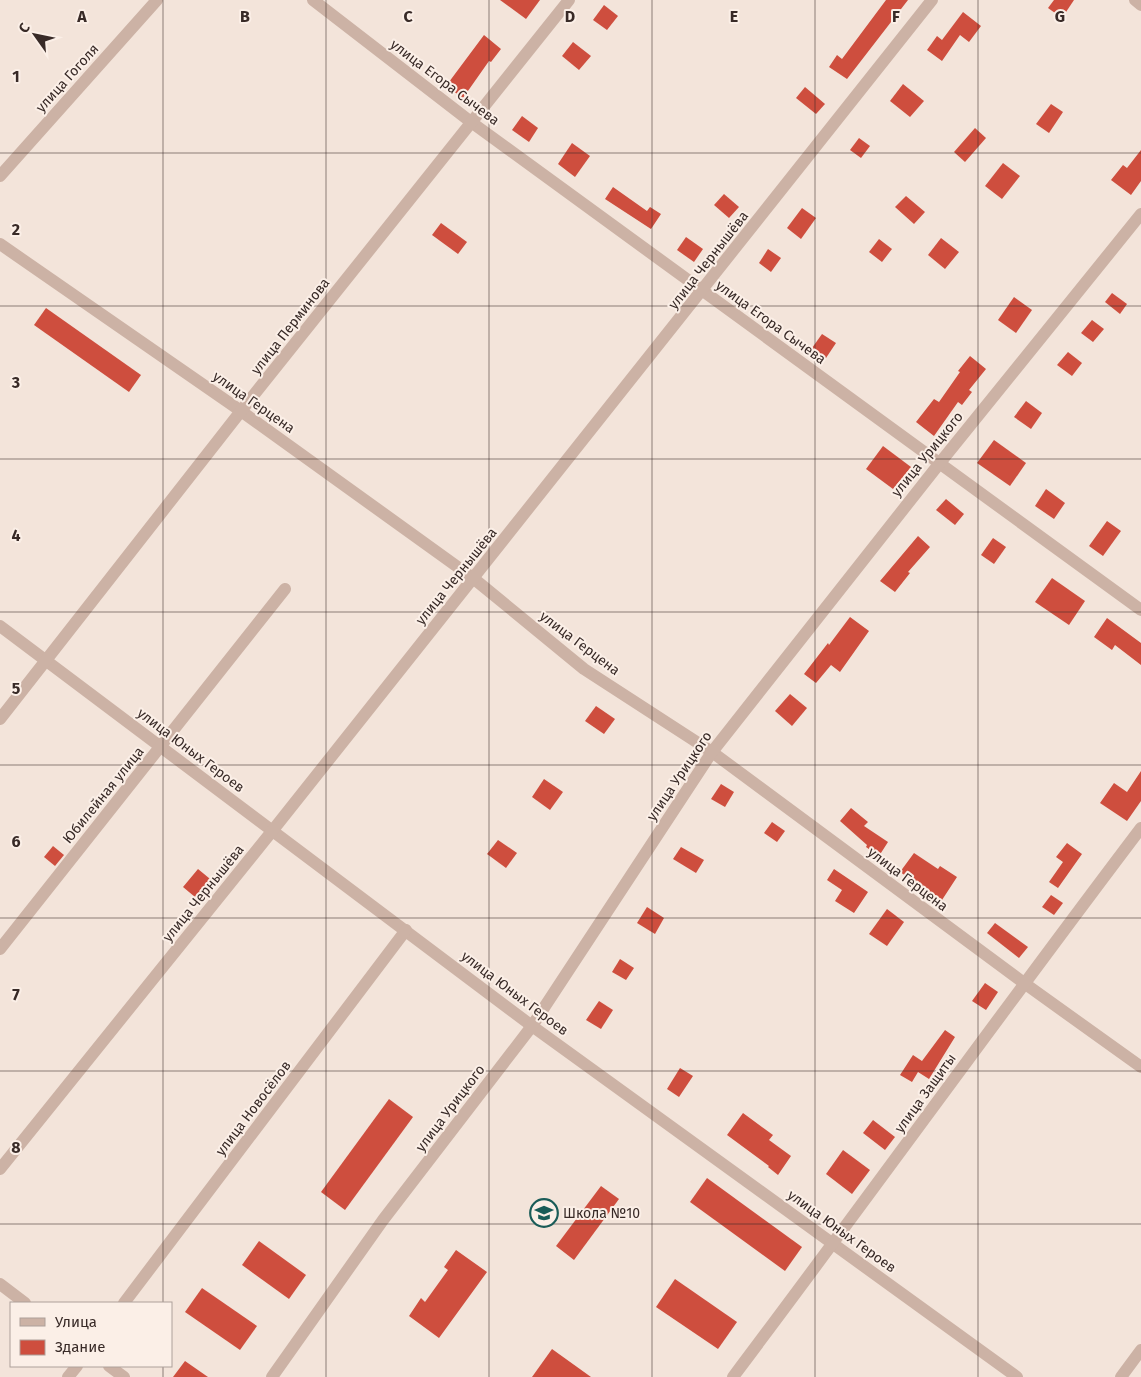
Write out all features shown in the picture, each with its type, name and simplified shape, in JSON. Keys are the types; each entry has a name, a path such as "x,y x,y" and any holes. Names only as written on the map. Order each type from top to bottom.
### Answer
{"street":[{"name":"улица Гоголя","path":"0,176 157,0"},
{"name":"улица Егора Сычева","path":"313,0 471,122 1141,610"},
{"name":"улица Перминова","path":"0,719 241,411 569,0"},
{"name":"улица Чернышёва","path":"0,1169 273,830 932,0"},
{"path":"1135,0 1141,5"},
{"name":"улица Урицкого","path":"272,1377 383,1220 532,1026 712,752 939,464 1141,214"},
{"name":"улица Герцена","path":"0,244 241,411 473,578 584,669 712,752 1024,983 1141,1067"},
{"name":"Юбилейная улица","path":"0,949 285,589"},
{"name":"улица Юных Героев","path":"0,626 532,1026 1017,1377"},
{"name":"улица Защиты","path":"733,1377 1141,828"},
{"name":"улица Новосёлов","path":"125,1302 406,930"},
{"path":"0,1284 24,1302"},
{"path":"1121,1377 1141,1350"},
{"path":"68,1377 76,1367"},
{"path":"110,1367 124,1377"}],"building":[{"path":"500,0 540,0 526,19"},
{"path":"886,0 908,0 847,79 829,67 837,55 842,59"},
{"path":"1054,0 1074,0 1062,18 1048,8"},
{"path":"604,5 618,16 607,30 593,20"},
{"path":"963,12 981,26 969,42 960,35 942,61 927,50 937,36 942,40"},
{"path":"484,35 501,49 491,62 489,61 463,98 446,86"},
{"path":"573,42 591,56 579,70 562,56"},
{"path":"903,84 924,101 910,117 890,101"},
{"path":"805,87 825,104 816,114 796,98"},
{"path":"1051,104 1063,112 1049,133 1036,124"},
{"path":"522,116 538,128 529,142 512,130"},
{"path":"975,128 986,138 965,162 954,152"},
{"path":"859,138 870,146 861,158 850,150"},
{"path":"572,143 590,156 575,177 558,164"},
{"path":"1141,150 1141,181 1131,195 1111,180 1123,165 1127,168"},
{"path":"1003,163 1020,176 1002,199 985,186"},
{"path":"613,187 647,211 650,207 661,214 651,229 605,199"},
{"path":"724,194 739,207 729,218 714,205"},
{"path":"906,196 925,212 914,224 895,207"},
{"path":"802,208 816,218 801,239 787,228"},
{"path":"441,223 467,242 458,254 432,235"},
{"path":"686,237 703,249 694,262 677,250"},
{"path":"941,238 959,252 945,269 928,255"},
{"path":"879,239 892,249 882,262 869,252"},
{"path":"768,249 781,258 771,272 759,263"},
{"path":"1112,293 1127,304 1120,314 1105,302"},
{"path":"1014,297 1032,310 1016,333 998,320"},
{"path":"46,308 141,375 129,392 34,325"},
{"path":"1092,320 1104,329 1093,342 1081,333"},
{"path":"822,334 836,343 826,358 812,348"},
{"path":"1068,352 1082,363 1072,376 1057,365"},
{"path":"970,356 986,369 969,390 972,392 962,405 958,402 934,436 916,422 934,399 939,402 960,372 958,371"},
{"path":"1026,401 1042,413 1031,429 1014,417"},
{"path":"994,440 1026,463 1010,486 977,463"},
{"path":"883,446 911,467 893,489 866,469"},
{"path":"1046,489 1065,503 1054,519 1035,506"},
{"path":"946,499 964,514 955,525 936,510"},
{"path":"1107,521 1121,531 1103,556 1089,546"},
{"path":"918,536 930,547 908,572 910,573 895,592 880,581"},
{"path":"993,538 1006,547 994,564 981,555"},
{"path":"1052,578 1085,601 1069,625 1035,602"},
{"path":"850,617 869,631 840,672 831,665 816,683 804,674"},
{"path":"1107,618 1141,643 1141,665 1115,645 1112,650 1094,637"},
{"path":"790,694 807,708 792,726 775,711"},
{"path":"596,706 615,719 604,734 585,721"},
{"path":"1141,771 1141,801 1127,821 1100,803 1114,783 1127,792"},
{"path":"544,779 563,792 550,810 532,797"},
{"path":"721,784 734,792 725,807 711,799"},
{"path":"851,808 868,822 864,826 888,842 879,856 866,847 867,845 840,821"},
{"path":"772,822 785,831 777,842 764,833"},
{"path":"498,840 517,853 506,868 487,854"},
{"path":"1067,843 1082,854 1058,888 1049,882 1063,862 1056,857"},
{"path":"53,846 64,855 55,866 44,857"},
{"path":"681,847 704,860 696,873 673,859"},
{"path":"914,853 938,869 940,866 957,877 942,900 900,872"},
{"path":"198,869 215,883 205,897 199,892 195,897 183,887"},
{"path":"834,869 868,892 854,913 835,901 842,890 827,880"},
{"path":"1051,895 1063,903 1054,915 1042,907"},
{"path":"647,907 664,918 655,934 637,923"},
{"path":"887,909 904,922 887,946 869,934"},
{"path":"995,923 1028,947 1019,958 987,933"},
{"path":"620,959 634,968 626,980 612,972"},
{"path":"985,983 998,992 986,1010 972,1001"},
{"path":"599,1001 613,1010 601,1029 586,1020"},
{"path":"945,1030 955,1037 929,1079 918,1072 912,1082 900,1075 913,1055 922,1061"},
{"path":"680,1068 693,1076 679,1097 667,1089"},
{"path":"389,1099 413,1117 345,1210 321,1192"},
{"path":"743,1113 773,1135 769,1140 791,1156 778,1175 769,1166 727,1135"},
{"path":"873,1120 895,1137 885,1150 863,1133"},
{"path":"843,1150 870,1170 852,1194 826,1174"},
{"path":"707,1178 802,1247 785,1271 690,1202"},
{"path":"601,1186 619,1199 574,1260 556,1246"},
{"path":"259,1241 306,1275 289,1299 242,1265"},
{"path":"456,1250 487,1272 439,1338 409,1316 421,1298 425,1302 448,1270 444,1267"},
{"path":"675,1279 737,1322 718,1349 656,1307"},
{"path":"202,1288 257,1326 240,1350 185,1312"},
{"path":"552,1349 591,1377 532,1377"},
{"path":"185,1361 208,1377 173,1377"}],"place":[{"name":"Школа №10","path":"544,1213"}]}
